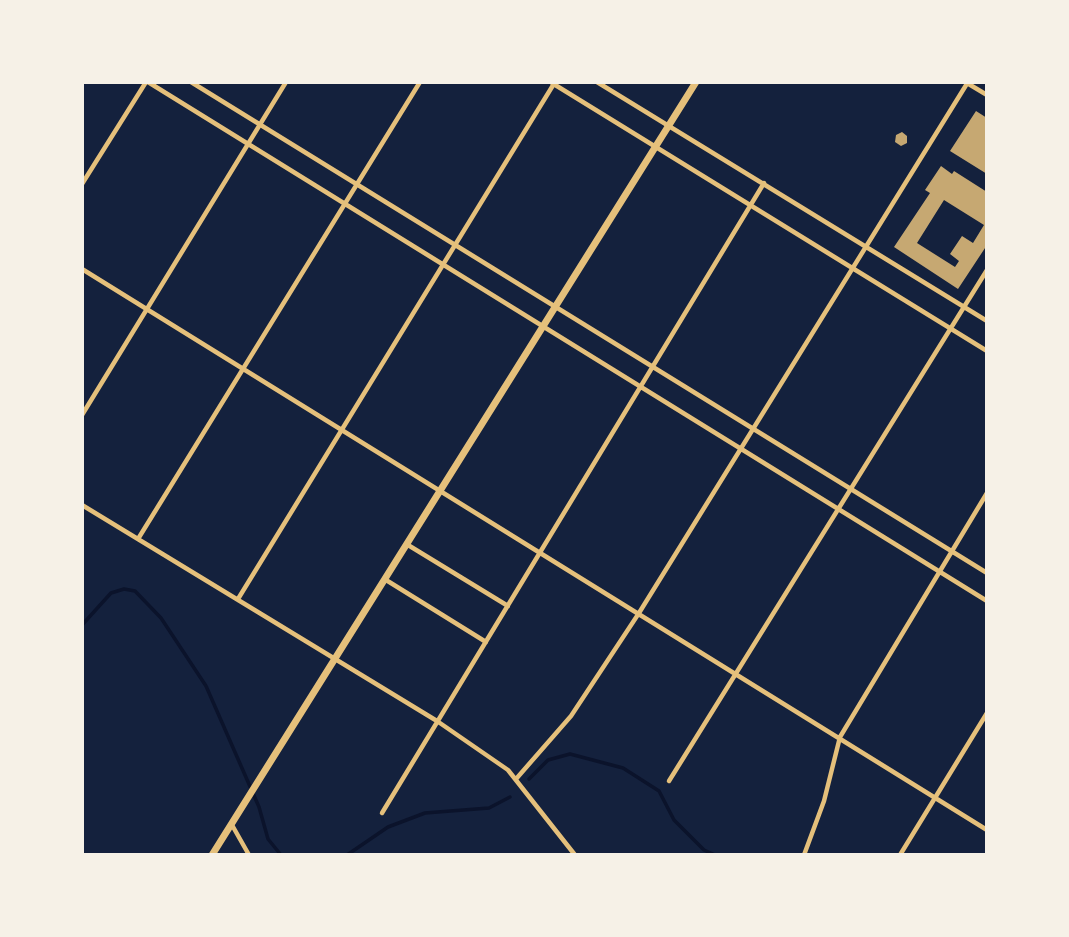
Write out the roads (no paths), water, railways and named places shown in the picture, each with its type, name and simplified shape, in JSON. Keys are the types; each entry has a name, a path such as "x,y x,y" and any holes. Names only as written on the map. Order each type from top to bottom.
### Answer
{"main road":[{"path":"212,855 696,82"}],"street":[{"path":"82,184 147,82 987,601"},
{"path":"191,82 987,573"},
{"path":"82,415 286,82"},
{"path":"138,538 420,82"},
{"path":"597,82 987,321"},
{"path":"516,779 571,716 639,613 967,82 987,95"},
{"path":"238,599 554,83 987,351"},
{"path":"382,813 764,183"},
{"path":"82,269 987,830"},
{"path":"669,781 987,270"},
{"path":"804,855 824,801 840,737 987,494"},
{"path":"82,505 437,721 508,770 575,855"},
{"path":"408,545 508,606"},
{"path":"386,580 486,642"},
{"path":"900,855 987,713"},
{"path":"232,825 249,855"}],"waterway":[{"path":"82,625 111,593 124,589 135,591 161,618 206,686 259,807 268,839 281,855"},
{"path":"529,779 548,760 570,754 623,768 659,791 674,820 704,850 715,855"},
{"path":"347,855 388,827 425,813 489,808 510,797"}]}
